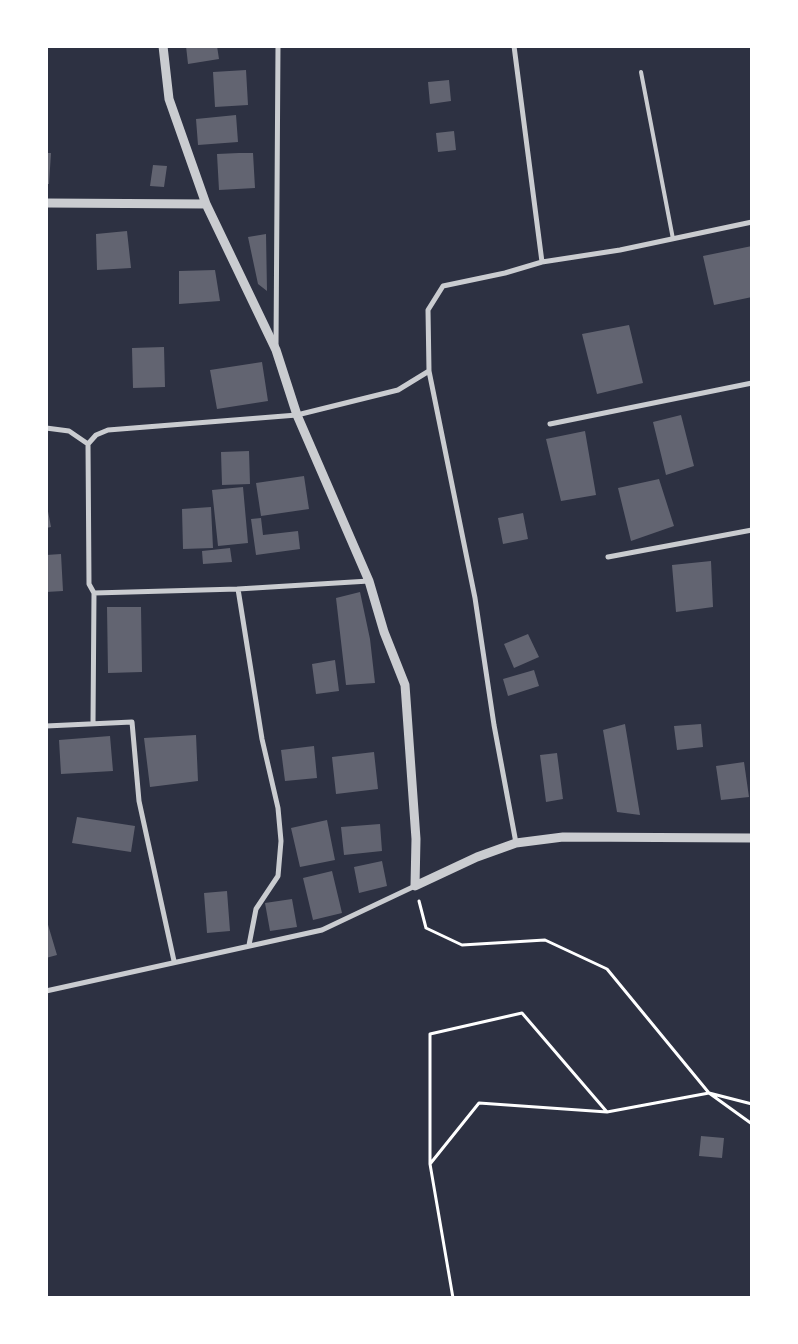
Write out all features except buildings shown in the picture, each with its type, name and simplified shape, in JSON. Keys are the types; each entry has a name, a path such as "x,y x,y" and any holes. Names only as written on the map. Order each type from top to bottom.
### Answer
{"street":[{"path":"163,46 169,99 206,204 276,350 297,415 369,581 384,632 405,685 416,839 415,886"},
{"path":"276,350 278,46"},
{"path":"514,46 542,262"},
{"path":"46,203 206,204"},
{"path":"516,843 494,725 475,598 428,371 428,310 443,286 505,273 542,262 673,239 752,222"},
{"path":"93,724 94,593 88,584 88,444 96,434 108,430 297,415 398,390 428,371"},
{"path":"550,424 752,383"},
{"path":"46,428 69,430 88,444"},
{"path":"608,557 752,530"},
{"path":"94,593 238,589 369,581"},
{"path":"238,589 262,739 278,808 282,840 278,876 256,909 249,946"},
{"path":"46,726 132,722 139,801 174,961"},
{"path":"46,991 174,961 322,930 477,856 516,843 563,837 752,838"}],"lane":[{"path":"641,72 673,239"}],"path":[{"path":"415,886 426,928 462,945 545,940 607,969 709,1093 752,1124"},
{"path":"453,1298 430,1164 430,1034 522,1013 608,1112"},
{"path":"430,1164 479,1103 608,1112 709,1093 752,1104"}]}
